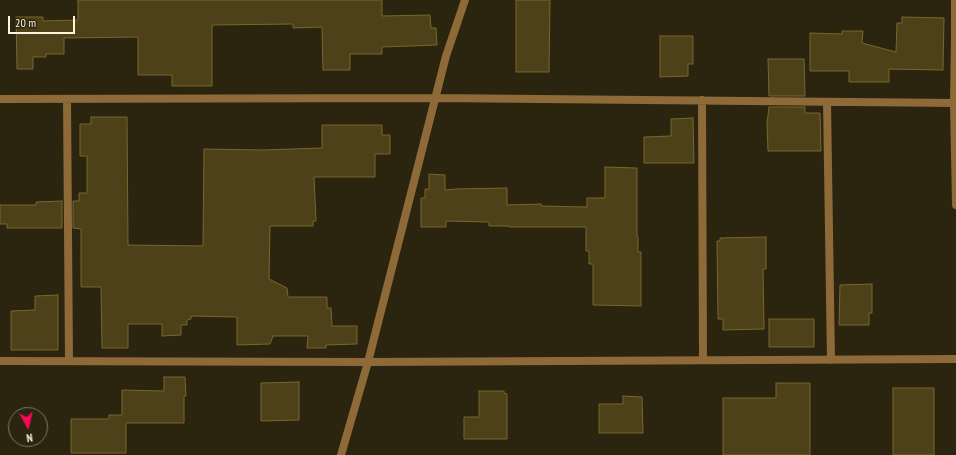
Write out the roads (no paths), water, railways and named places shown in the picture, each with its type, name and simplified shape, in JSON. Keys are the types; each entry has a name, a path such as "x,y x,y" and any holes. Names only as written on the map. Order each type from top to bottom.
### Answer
{"street":[{"path":"341,455 368,362 446,56 465,0"},
{"path":"955,0 956,205"},
{"path":"0,99 436,98 955,103"},
{"path":"67,99 69,361"},
{"path":"702,100 703,360"},
{"path":"827,102 831,360"},
{"path":"0,361 368,362 956,359"}]}
